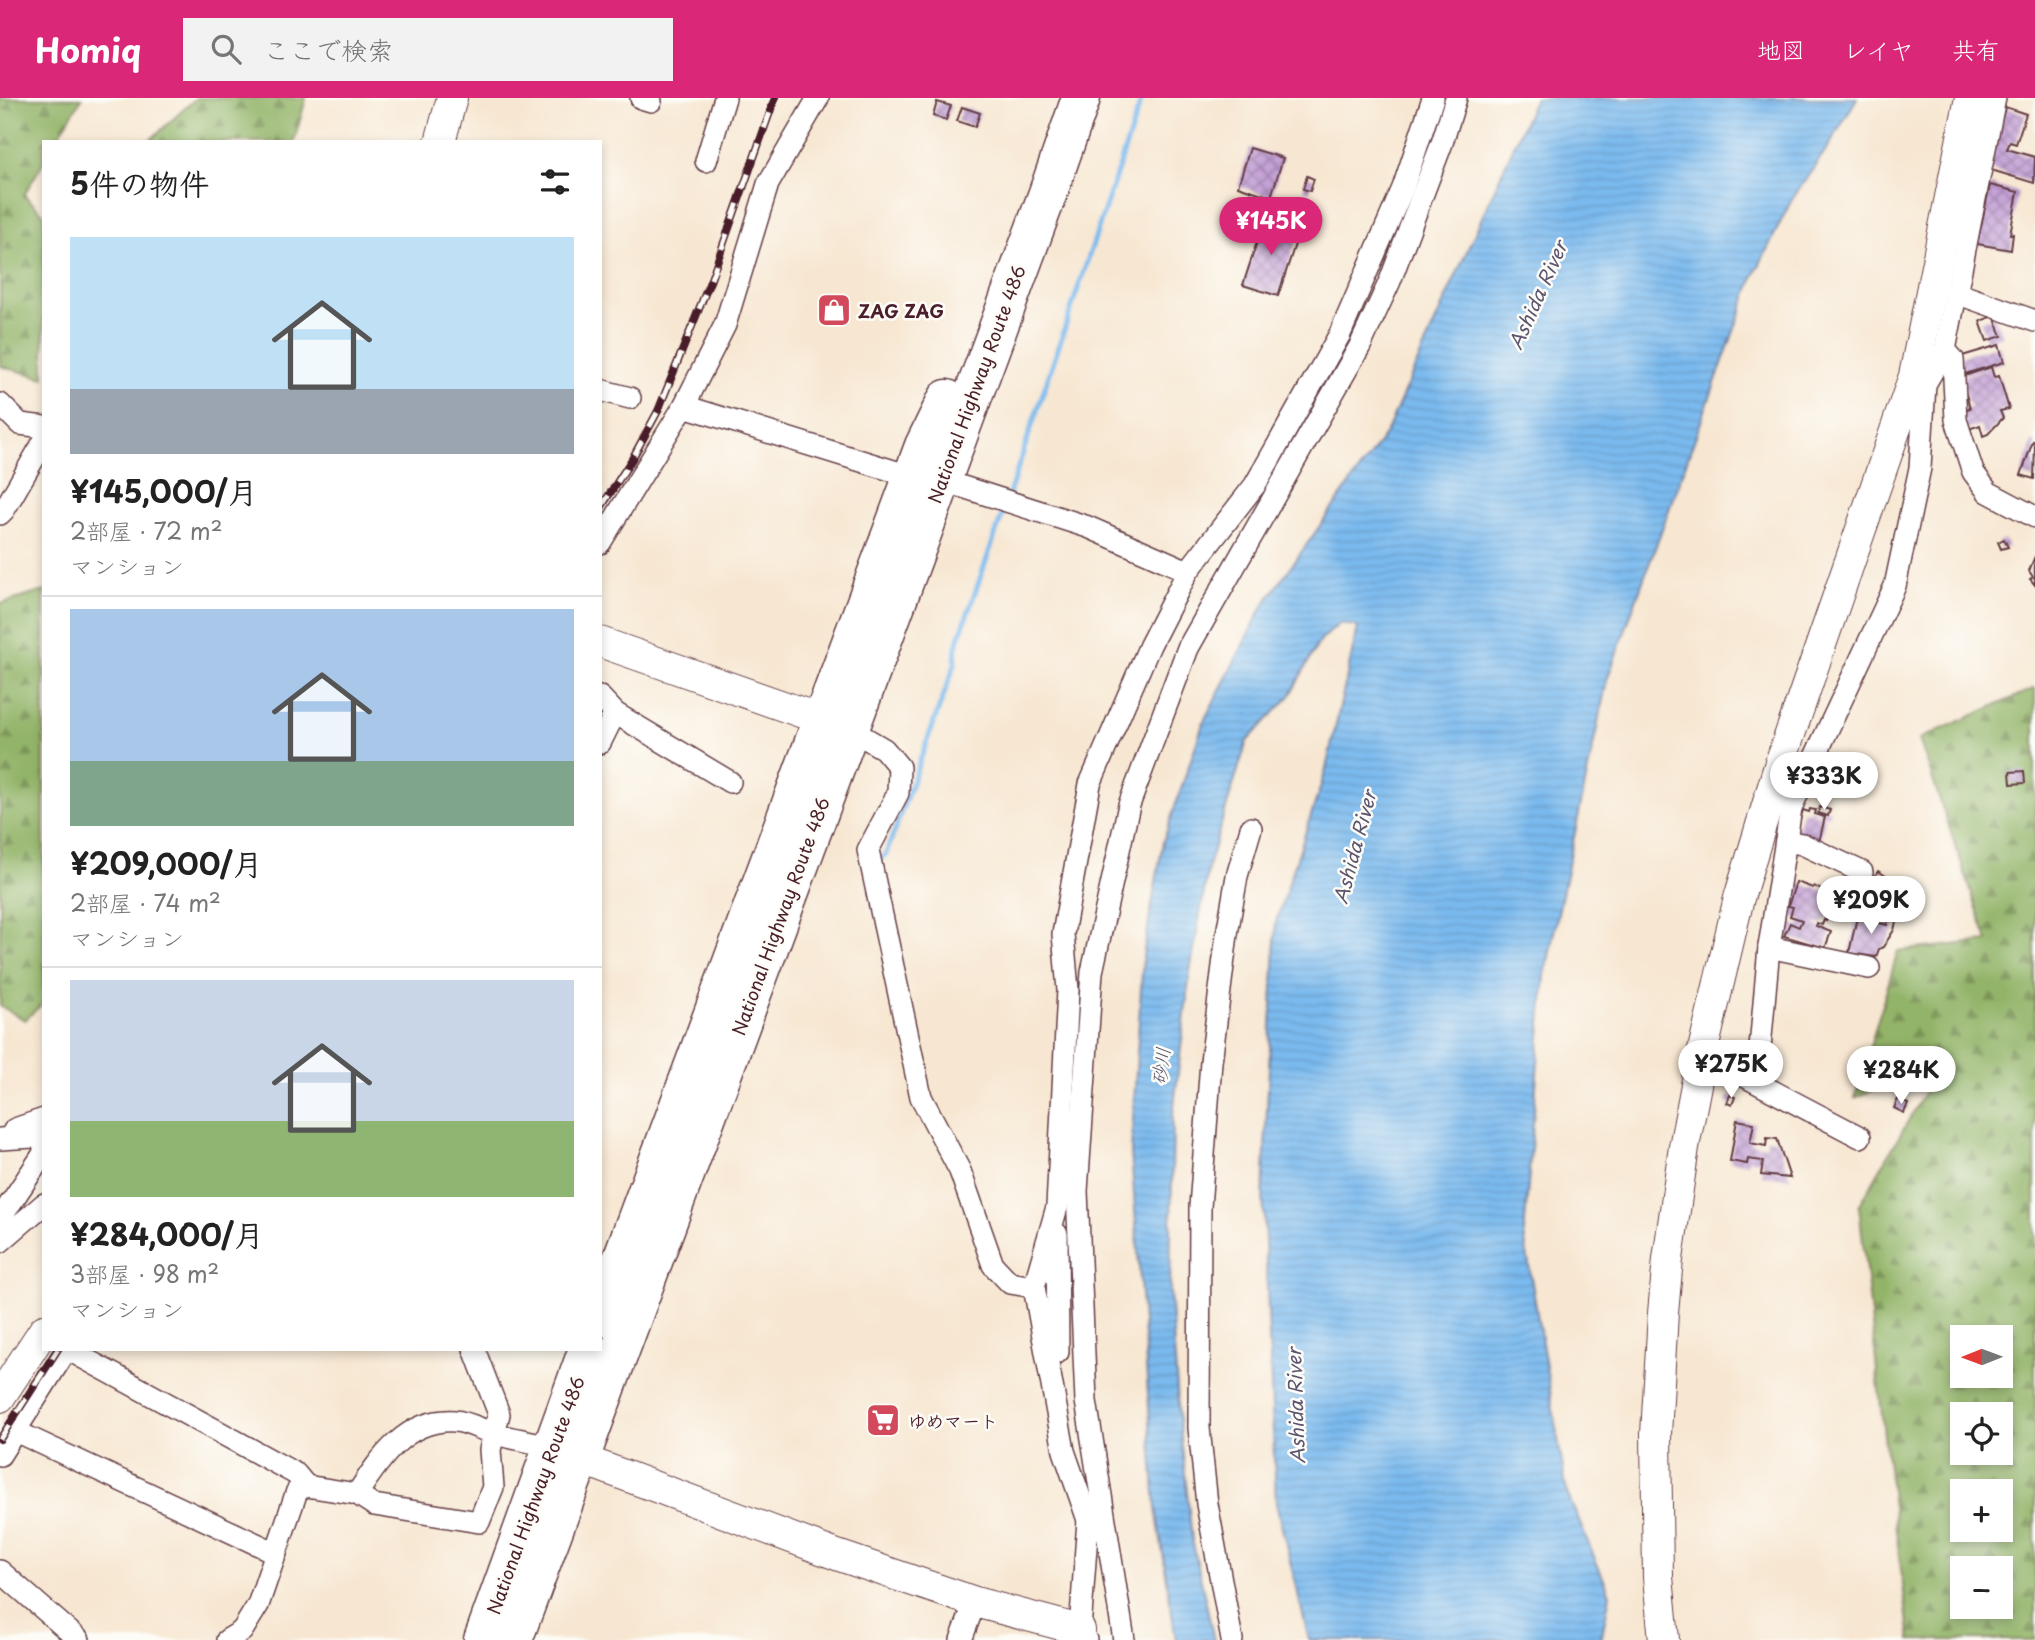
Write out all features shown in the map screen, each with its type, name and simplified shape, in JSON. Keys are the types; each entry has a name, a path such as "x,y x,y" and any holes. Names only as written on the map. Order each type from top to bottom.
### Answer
{"highway":[{"name":"National Highway Route 486","path":"483,1640 566,1453 927,478 1048,192 1081,98"},
{"name":"National Highway Route 486","path":"602,1313 836,724"},
{"name":"National Highway Route 486","path":"513,1640 566,1453 588,1351"}],"street":[{"path":"441,140 452,98"},
{"path":"706,161 725,98"},
{"path":"602,539 684,406 725,325 768,184 818,98"},
{"path":"1065,1451 1056,1328 1057,1207 1068,990 1063,934 1090,784 1150,645 1188,571 1255,485 1340,334 1403,188 1433,98"},
{"path":"1124,1640 1095,1515 1086,1401 1077,1191 1092,972 1129,805 1188,648 1360,346 1390,281 1456,98"},
{"path":"1664,1640 1658,1577 1656,1434 1663,1313 1684,1147 1702,1054 1739,898 1779,766 1920,380 1970,98"},
{"path":"1757,1082 1769,947 1791,808 1895,586 1920,468 1920,380 1945,350 1995,98"},
{"path":"1956,293 2035,321"},
{"path":"1945,350 1953,359 1956,421 1973,472 1988,492 2034,513"},
{"path":"602,391 630,398"},
{"path":"0,404 19,424 42,428"},
{"path":"684,406 1087,527 1188,571"},
{"path":"0,514 42,444"},
{"path":"602,643 836,724 884,749 899,767 898,793 868,850 921,1097 960,1171 993,1265 1010,1283 1034,1287"},
{"path":"602,699 615,713 730,782"},
{"path":"602,739 615,713"},
{"path":"1231,1640 1207,1504 1199,1428 1200,1207 1211,1062 1227,934 1237,876 1251,828"},
{"path":"1786,841 1801,844 1862,872"},
{"path":"1769,947 1869,968"},
{"path":"1702,1054 1860,1137"},
{"path":"4,1139 15,1129 42,1120"},
{"path":"4,1139 33,1137 42,1140"},
{"path":"0,1219 42,1154"},
{"path":"0,1242 42,1206"},
{"path":"357,1493 376,1464 398,1439 431,1424 456,1421 566,1453 837,1555 1083,1635 1095,1515 1065,1451 1034,1287 1057,1207"},
{"path":"0,1398 42,1333"},
{"path":"0,1455 66,1351"},
{"path":"71,1351 296,1474 306,1486"},
{"path":"227,1640 242,1631 258,1605 296,1491 306,1486 357,1493 374,1505 479,1522 493,1487 490,1450 499,1414 475,1351"},
{"path":"15,1431 276,1553"},
{"path":"0,1571 79,1640"},
{"path":"961,1640 975,1602"}],"green space":[{"path":"0,98 82,98 56,140 42,140 42,164 24,195 42,212 42,377 0,366"},
{"path":"196,98 306,98 295,140 150,140"},
{"path":"42,592 42,1004 25,1020 0,1006 0,604"},
{"path":"2035,688 2035,1640 1910,1640 1859,1206 1944,1059 1855,1098 1898,951 1988,941 1919,739"}],"water":[{"path":"1535,98 1857,98 1832,141 1791,201 1754,276 1607,680 1545,975 1524,1235 1567,1493 1610,1594 1601,1640 1309,1640 1276,1503 1263,1192 1276,922 1325,773 1358,627 1340,623 1319,642 1290,696 1247,741 1209,863 1190,972 1173,1115 1170,1292 1179,1417 1192,1539 1214,1640 1176,1640 1156,1508 1131,1152 1143,956 1163,842 1204,721 1263,606 1386,433"}],"building":[{"path":"937,102 951,106 946,120 933,116"},
{"path":"962,107 980,113 975,127 957,121"},
{"path":"2005,107 2026,114 2016,144 2010,142 2007,149 2035,157 2034,183 1988,169"},
{"path":"1250,148 1283,158 1271,197 1238,186"},
{"path":"1307,176 1314,179 1310,191 1303,189"},
{"path":"1990,185 2018,192 2010,234 2013,234 2011,250 1977,244"},
{"path":"1265,217 1300,229 1278,296 1243,285"},
{"path":"1994,316 2002,336 1987,341 1980,321"},
{"path":"1999,345 2004,362 1965,374 1959,357"},
{"path":"1991,367 1994,377 1999,376 2009,409 2000,411 2003,418 1983,436 1980,425 1966,430 1961,411 1970,408 1961,377"},
{"path":"2033,441 2035,442 2034,479 2021,475"},
{"path":"2004,539 2008,547 2001,549 1998,542"},
{"path":"2035,556 2035,585 2030,579 2033,577 2029,571"},
{"path":"2024,771 2025,783 2011,784 2010,772"},
{"path":"1820,807 1830,810 1828,816 1818,813"},
{"path":"1810,809 1815,810 1814,814 1825,817 1819,842 1796,833 1803,810 1809,812"},
{"path":"1878,871 1907,889 1904,894 1911,898 1898,917 1863,894"},
{"path":"1796,882 1813,888 1814,886 1835,897 1826,921 1824,920 1822,925 1817,923 1816,926 1831,932 1825,948 1784,936 1790,923 1799,927 1802,920 1790,916 1793,907 1788,906"},
{"path":"1857,917 1887,925 1888,917 1897,918 1894,930 1876,957 1849,953"},
{"path":"1730,1095 1735,1097 1732,1105 1727,1103"},
{"path":"1898,1099 1908,1104 1904,1113 1894,1108"},
{"path":"1737,1120 1754,1123 1750,1143 1766,1146 1767,1138 1777,1139 1790,1178 1761,1175 1763,1161 1748,1159 1747,1164 1730,1161"}],"waterway":[{"path":"1008,497 1142,98"},
{"path":"881,859 886,854 955,664 956,647 1005,507"}],"railway":[{"path":"602,506 658,411 711,279 775,98"},
{"path":"0,1439 57,1351"}],"place":[{"name":"ZAG ZAG","path":"834,310"},
{"name":"ゆめマート","path":"883,1420"}],"water label":[{"name":"Ashida River","path":"1537,295"},
{"name":"Ashida River","path":"1354,847"},
{"name":"砂川","path":"1160,1066"},
{"name":"Ashida River","path":"1295,1406"}]}
